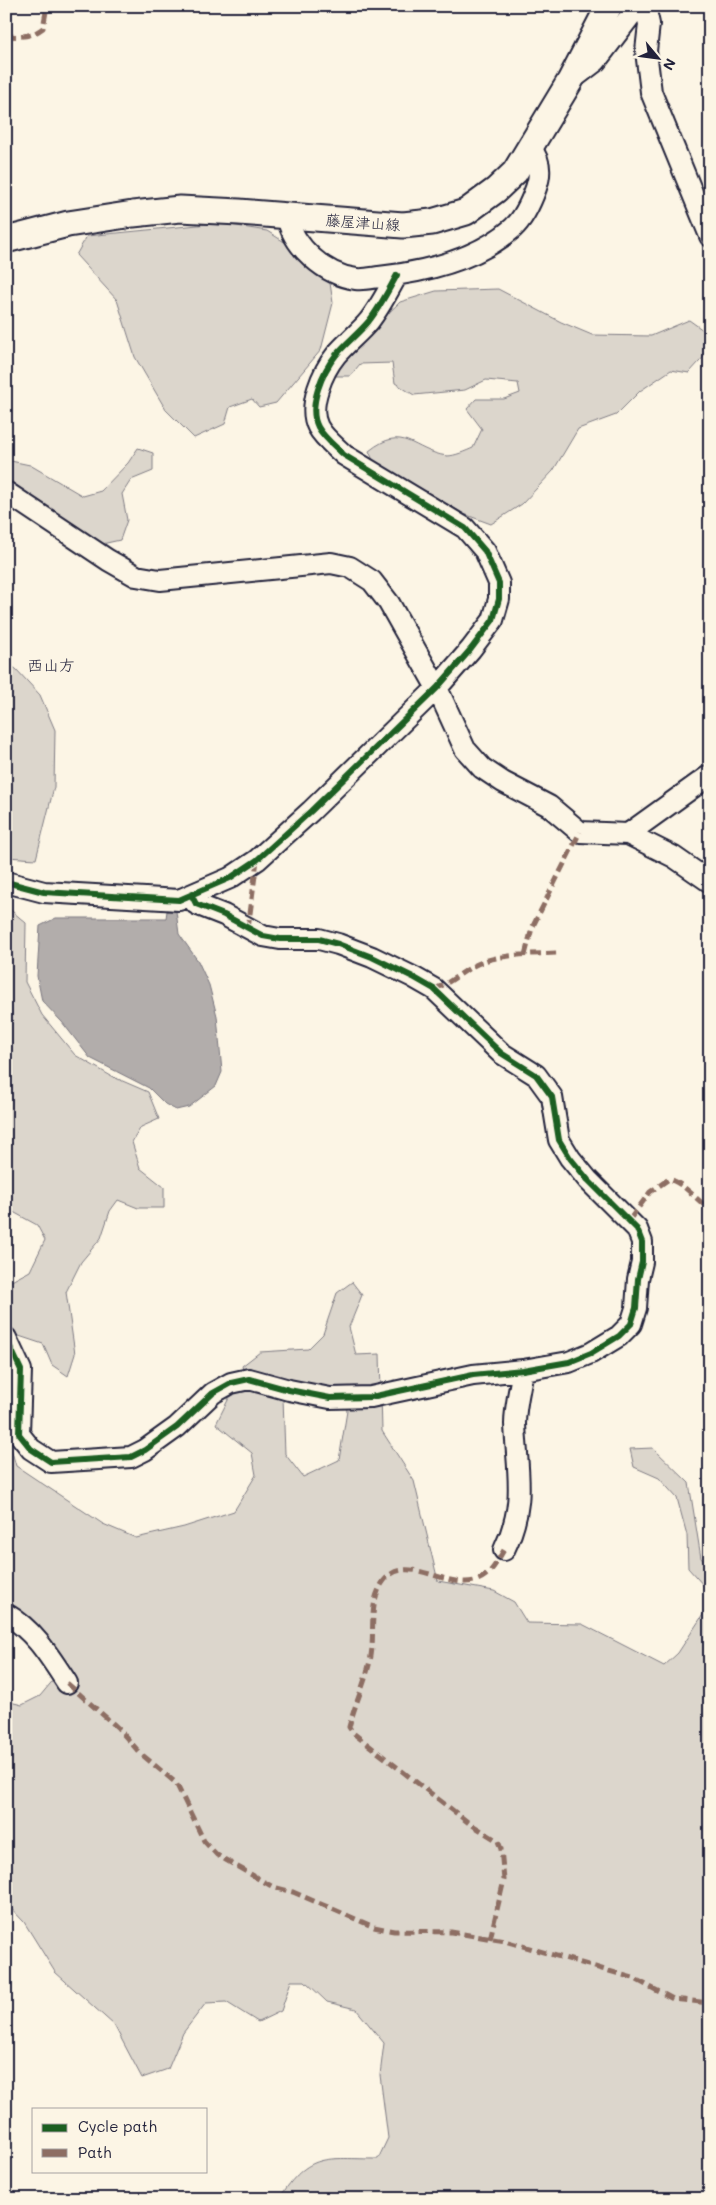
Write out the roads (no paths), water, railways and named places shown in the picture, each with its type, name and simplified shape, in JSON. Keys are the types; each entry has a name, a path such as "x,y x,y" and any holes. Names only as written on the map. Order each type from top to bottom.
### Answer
{"main road":[{"name":"藤屋津山線","path":"6,240 68,224 171,210 239,212 403,226 432,222 466,212 496,190 515,172 531,150 609,6"}],"street":[{"path":"570,81 596,61 638,6"},
{"path":"645,6 649,24 646,51 651,92 710,236"},
{"path":"287,216 289,227 298,245 333,273 357,279 397,275 450,263 488,245 514,227 531,203 539,180 538,158 531,150"},
{"path":"178,898 230,878 257,860 437,688 493,620 499,599 498,583 485,550 464,528 344,455 327,439 317,425 315,410 318,387 335,356 368,322 383,302 397,275"},
{"path":"6,492 108,560 136,576 160,580 331,563 350,566 372,581 390,603 437,688 465,749 482,768 503,782 549,806 580,832 628,834 674,857 710,882"},
{"path":"628,834 710,775"},
{"path":"6,882 44,892 178,898 224,915 263,936 280,939 319,939 338,944 372,957 413,977 434,989 501,1053 536,1075 544,1083 552,1097 558,1140 588,1180 637,1228 642,1242 642,1262 638,1278 636,1308 631,1324 619,1336 591,1353 569,1362 523,1370 473,1375 371,1397 330,1398 249,1379 231,1383 212,1392 177,1427 145,1450 131,1457 51,1462 31,1449 19,1434 21,1370 6,1338"},
{"path":"504,1550 517,1517 520,1486 515,1423 523,1370"},
{"path":"6,1614 22,1623 47,1652 67,1683"}],"district":[{"name":"西山方","path":"51,664"}]}
